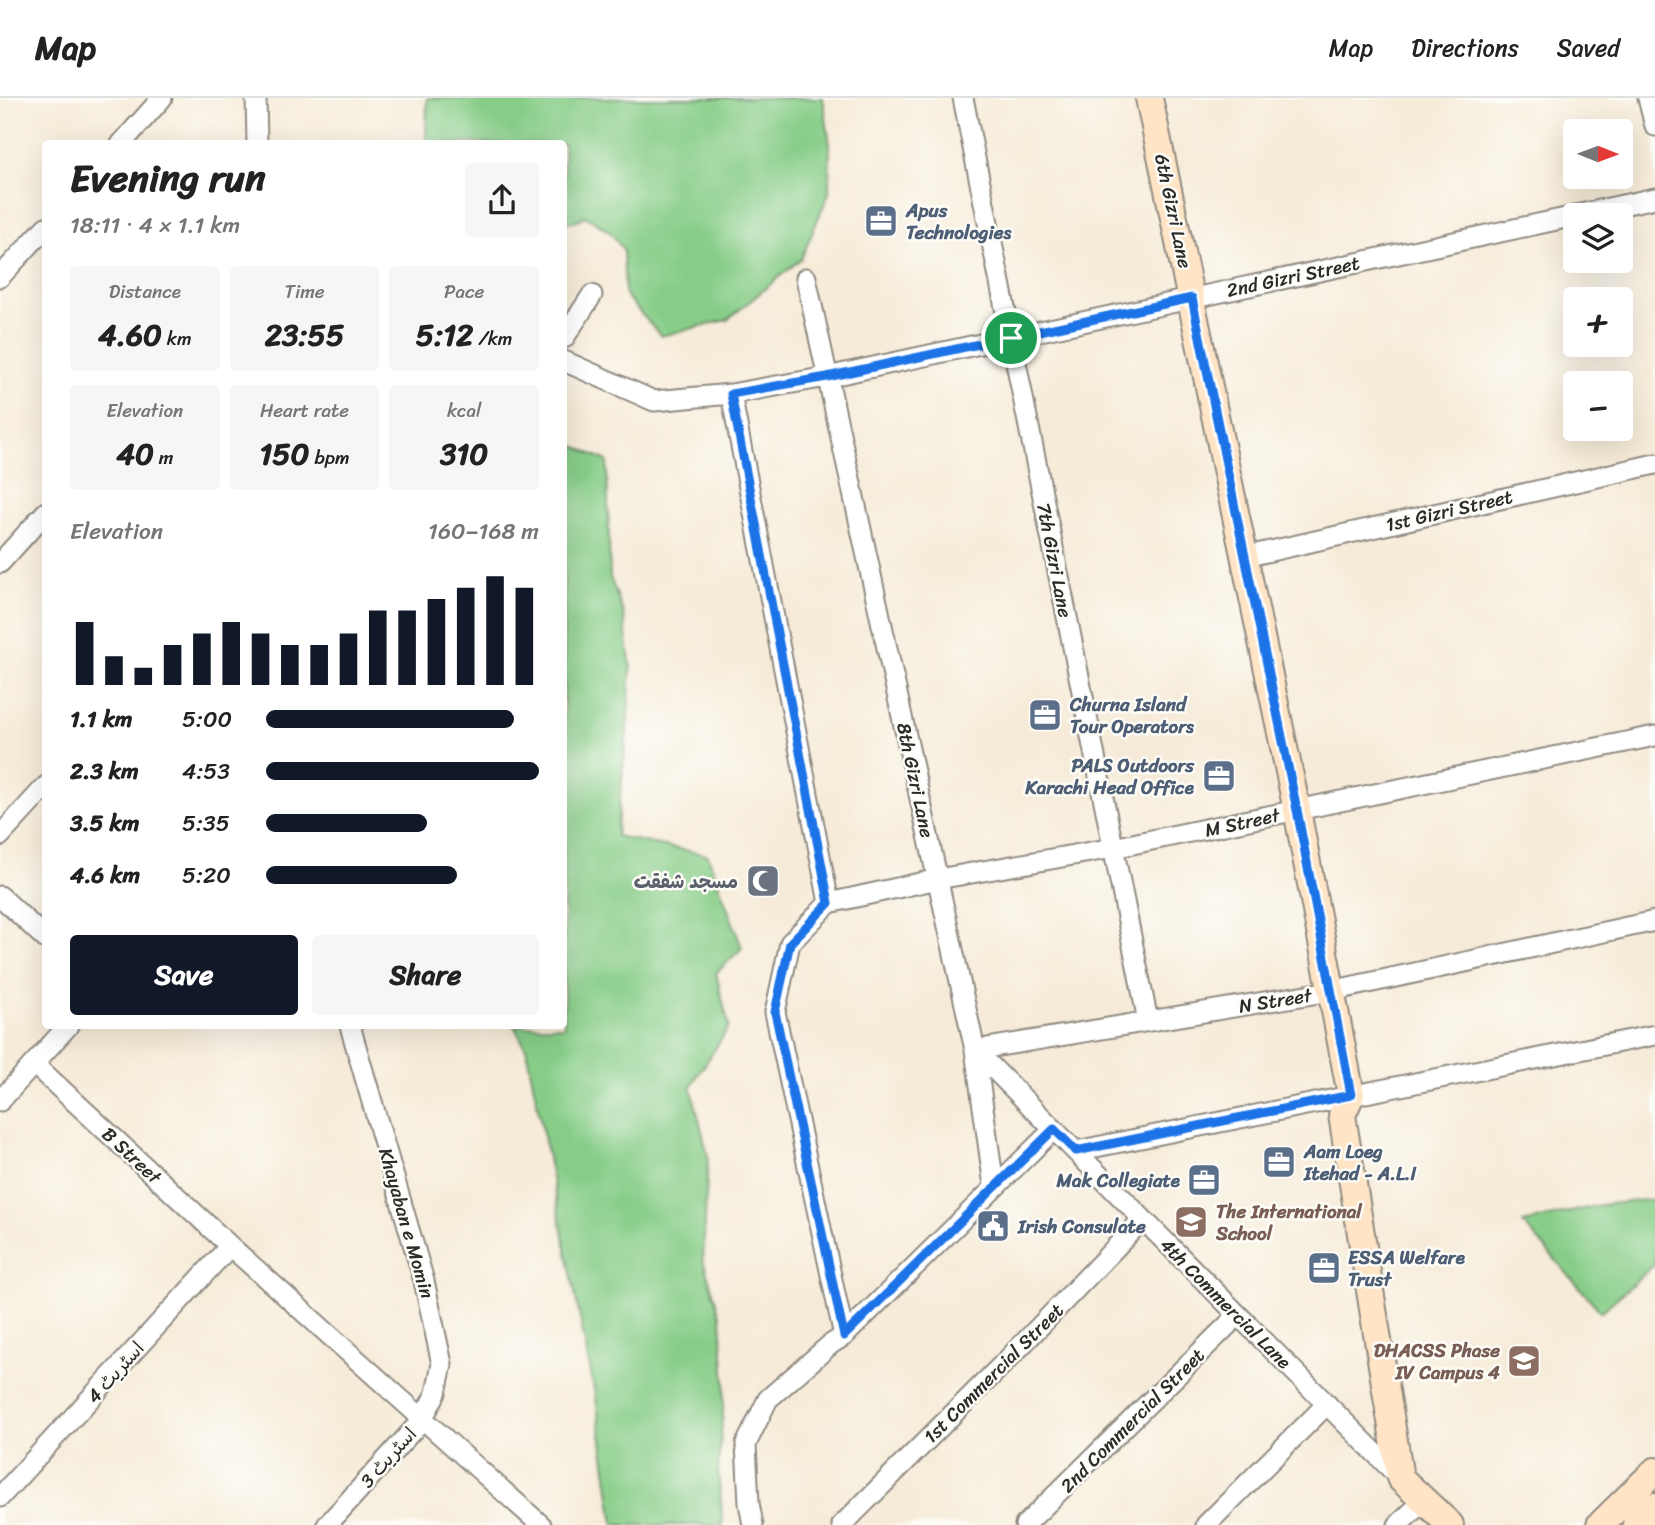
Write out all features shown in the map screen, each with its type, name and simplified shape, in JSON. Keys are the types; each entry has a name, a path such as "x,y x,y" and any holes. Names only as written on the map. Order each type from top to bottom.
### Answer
{"street":[{"path":"125,140 162,98"},
{"path":"256,98 257,140"},
{"name":"7th Gizri Lane","path":"963,98 1148,1021"},
{"name":"6th Gizri Lane","path":"1149,98 1297,810 1351,1095 1342,1115 1400,1478"},
{"path":"1648,98 1655,126"},
{"name":"2nd Gizri Street","path":"1632,203 1655,198"},
{"name":"2nd Gizri Street","path":"567,362 653,401 731,394 827,377 1563,218"},
{"path":"0,277 42,230"},
{"name":"8th Gizri Lane","path":"806,278 975,1049 994,1186"},
{"path":"567,333 592,295"},
{"path":"731,394 829,903 790,943 775,1012 844,1336"},
{"name":"1st Gizri Street","path":"1244,557 1655,464"},
{"path":"0,563 42,516"},
{"name":"M Street","path":"829,903 938,879 1113,848 1655,736"},
{"path":"0,836 42,790"},
{"path":"0,896 42,935"},
{"name":"N Street","path":"975,1049 1331,991 1655,921"},
{"path":"0,1101 65,1029"},
{"name":"Khayaban e Momin","path":"351,1029 424,1281 442,1364 436,1393 422,1420"},
{"path":"1076,1151 1655,1035"},
{"name":"4th Commercial Lane","path":"975,1049 1400,1478 1450,1525"},
{"name":"B Street","path":"34,1063 422,1420"},
{"path":"753,1525 746,1444 768,1399 844,1336 1054,1129"},
{"name":"1st Commercial Street","path":"842,1525 1016,1352 1143,1219"},
{"name":"اسٹریٹ 4","path":"0,1497 230,1246"},
{"name":"2nd Commercial Street","path":"1027,1524 1238,1315"},
{"path":"1206,1525 1327,1404"},
{"path":"422,1420 541,1525"},
{"name":"اسٹریٹ 3","path":"327,1525 422,1420"},
{"path":"1600,1525 1655,1471"},
{"path":"1398,1525 1423,1501"},
{"path":"1636,1525 1655,1506"}],"green space":[{"path":"427,98 823,98 830,145 829,193 801,259 727,320 661,336 625,295 623,249 610,232 585,216 567,223 567,140 426,140"},
{"path":"567,442 607,461 610,577 623,612 631,669 616,836 708,855 742,948 716,973 729,1027 691,1086 708,1156 703,1260 721,1318 725,1387 718,1469 723,1525 614,1525 596,1399 526,1048 516,1029 567,1029"},
{"path":"1655,1199 1655,1264 1601,1312 1523,1223 1600,1205"}],"place":[{"name":"Apus Technologies","path":"881,221"},
{"name":"Churna Island Tour Operators","path":"1045,715"},
{"name":"PALS Outdoors Karachi Head Office","path":"1219,776"},
{"name":"مسجد شفقت","path":"763,881"},
{"name":"Aam Loeg Itehad - A.L.I","path":"1279,1162"},
{"name":"Mak Collegiate","path":"1204,1180"},
{"name":"The International School","path":"1191,1222"},
{"name":"Irish Consulate","path":"993,1226"},
{"name":"ESSA Welfare Trust","path":"1324,1268"},
{"name":"DHACSS Phase IV Campus 4","path":"1524,1361"}],"route":[{"path":"1192,298 1297,810 1351,1095 1076,1151 1054,1129 844,1336 775,1012 790,943 829,903 731,394 827,377 1011,338 1192,298"}]}
